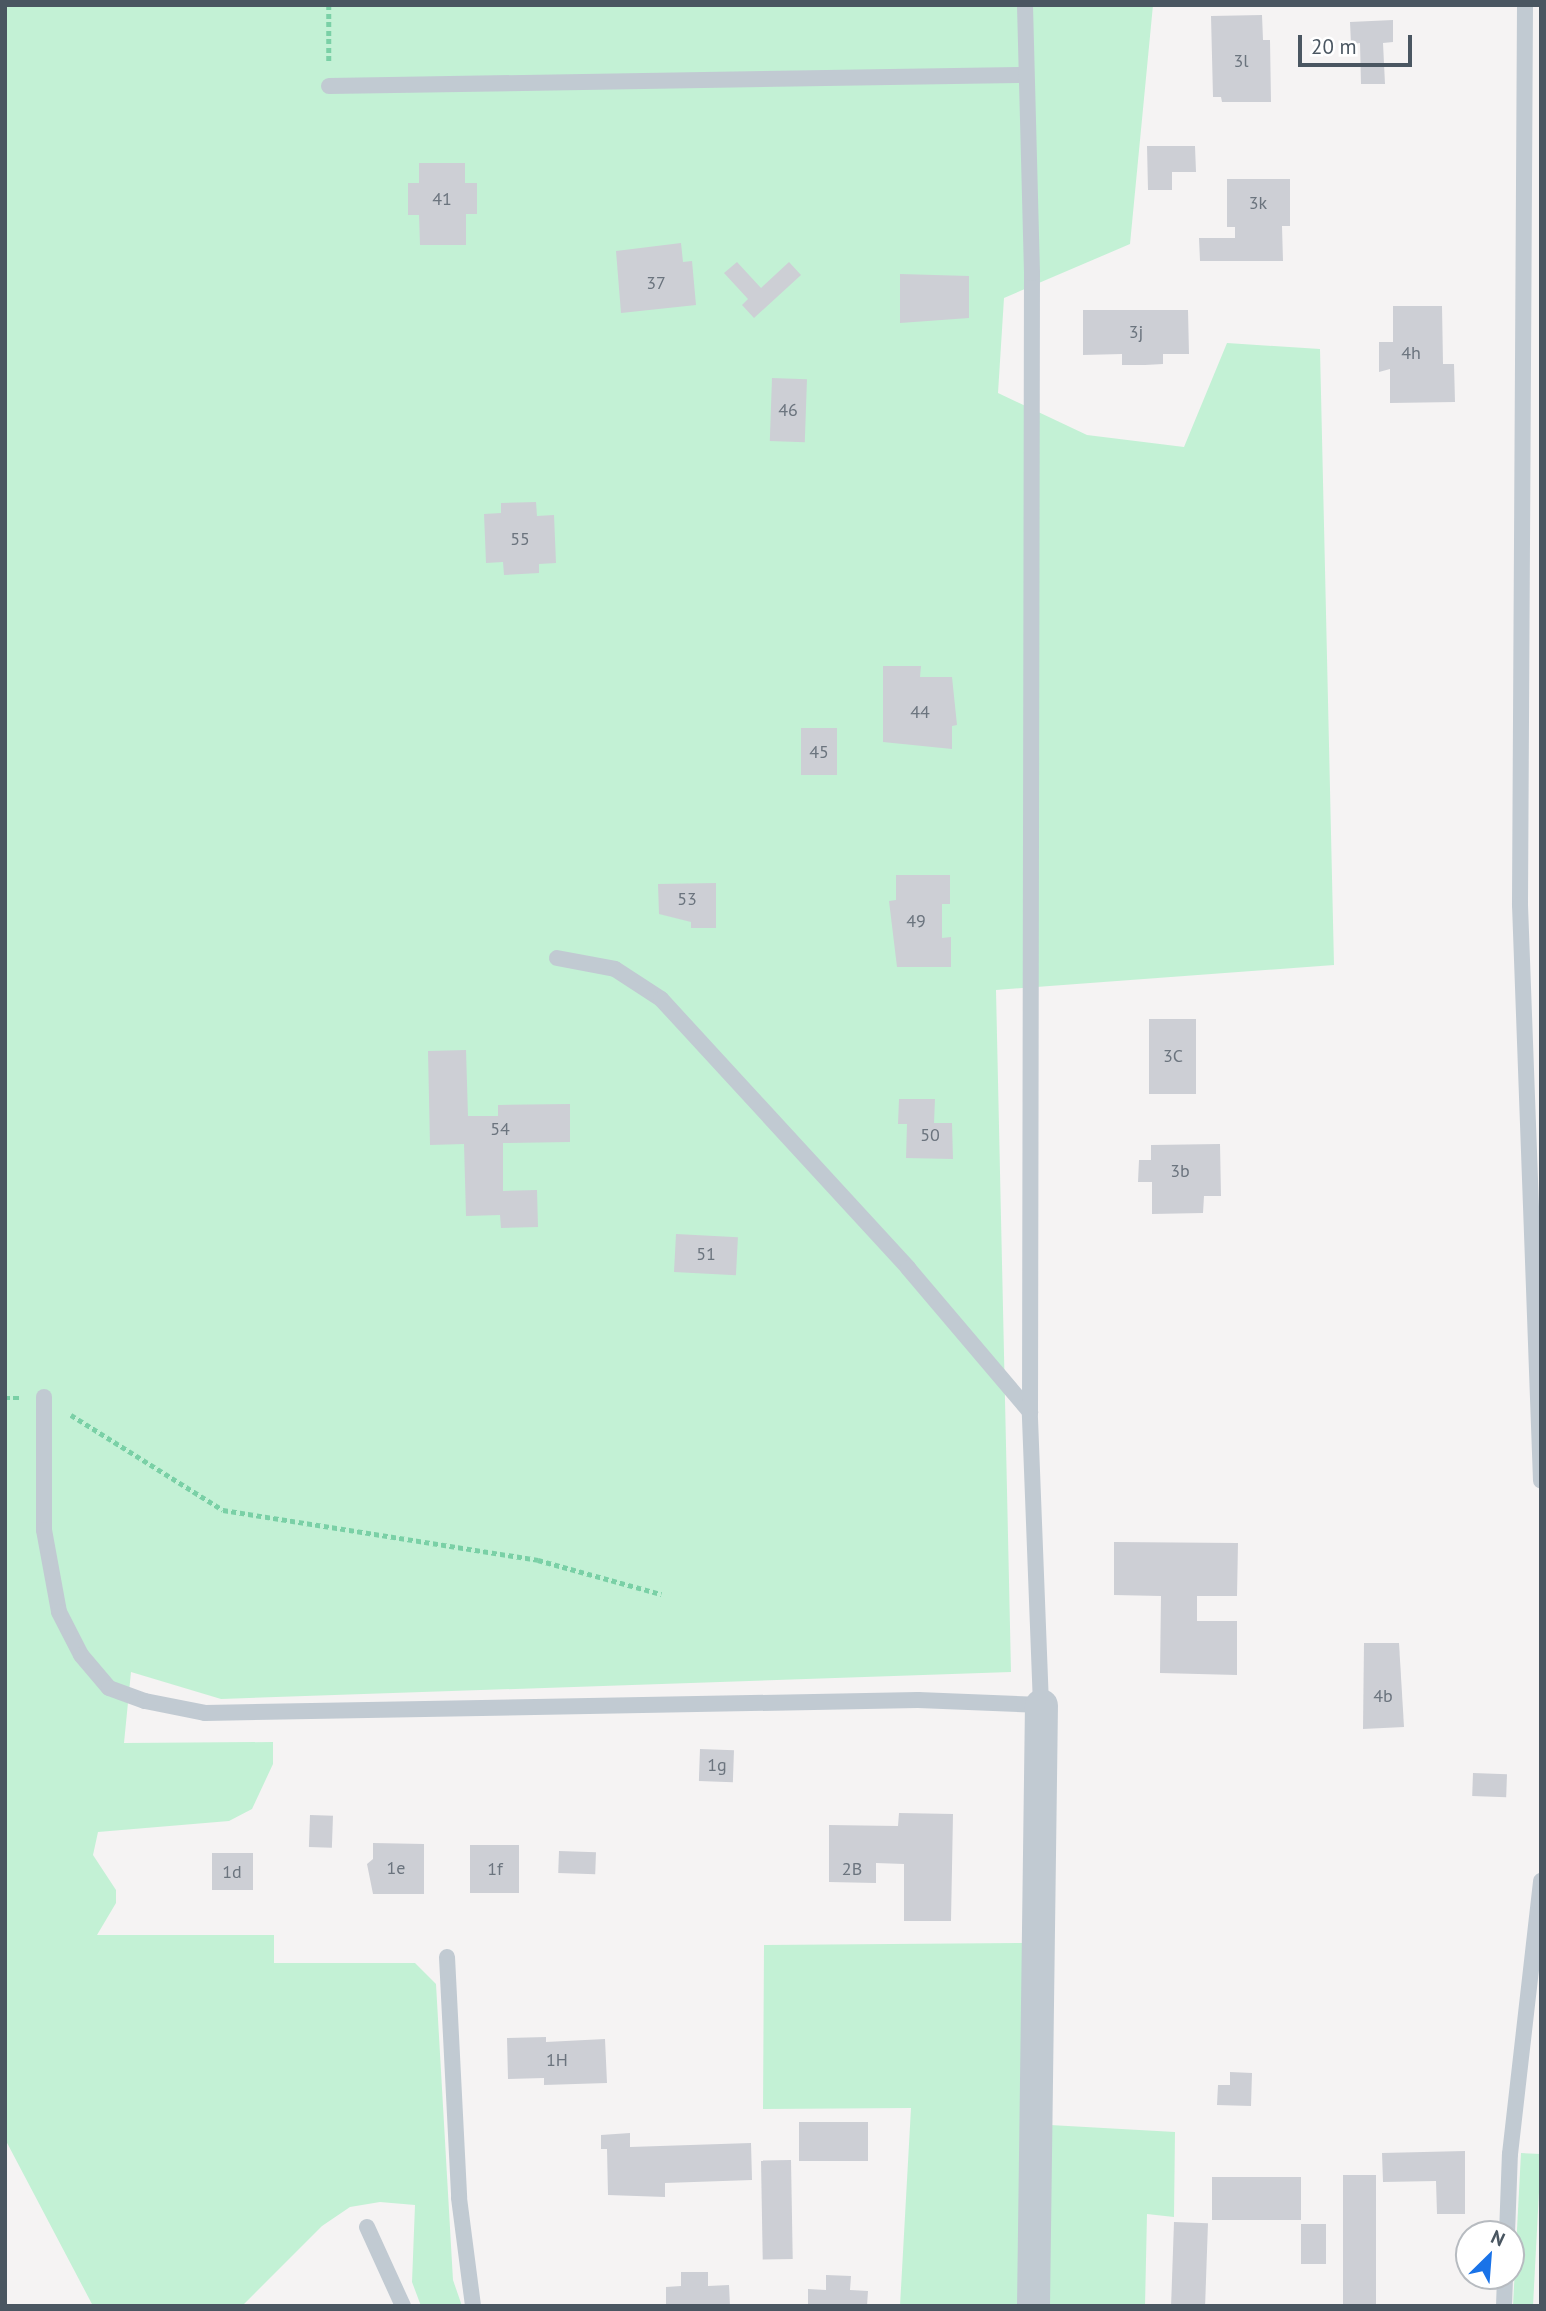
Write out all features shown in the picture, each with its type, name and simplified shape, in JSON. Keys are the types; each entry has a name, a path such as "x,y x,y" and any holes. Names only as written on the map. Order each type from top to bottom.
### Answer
{"street":[{"path":"1033,2306 1041,1704"}],"lane":[{"path":"44,1397 44,1530 59,1612 81,1655 109,1688 145,1701 205,1713 918,1700 1041,1704 1030,1412 1032,273 1025,5"},
{"path":"1525,5 1520,905 1541,1481"},
{"path":"329,86 1025,75"},
{"path":"557,958 615,969 661,999 908,1268 1030,1412"},
{"path":"1508,2220 1510,2154 1541,1881"},
{"path":"447,1956 459,2198 473,2306"},
{"path":"367,2227 403,2306"}],"path":[{"path":"329,5 329,86"},
{"path":"5,1398 44,1397 223,1510 538,1560 661,1594"}],"green space":[{"path":"5,5 1153,5 1130,244 1004,298 998,393 1087,435 1184,447 1227,343 1320,349 1334,965 996,990 1011,1672 221,1699 131,1672 124,1743 273,1742 273,1764 252,1809 229,1821 98,1832 93,1855 116,1890 116,1903 97,1935 274,1935 274,1963 415,1963 436,1984 453,2280 462,2306 421,2306 412,2282 415,2205 380,2202 350,2207 322,2226 242,2306 93,2306 5,2139"},
{"path":"1024,1943 1020,2306 900,2306 911,2108 763,2109 764,1945"},
{"path":"1050,2125 1175,2132 1174,2217 1147,2214 1145,2306 1049,2306"},
{"path":"1521,2153 1541,2154 1533,2306 1513,2306 1514,2290 1525,2290 1525,2220 1517,2220"}],"building":[{"path":"1262,15 1263,40 1270,40 1271,102 1222,102 1221,97 1213,97 1211,16"},
{"path":"1393,20 1393,42 1383,43 1385,84 1361,84 1360,43 1351,44 1350,22"},
{"path":"1147,146 1195,146 1196,172 1172,172 1172,190 1148,190"},
{"path":"419,163 465,163 465,183 477,183 477,214 466,214 466,245 420,245 419,215 408,215 408,183 419,183"},
{"path":"1227,179 1290,179 1290,226 1282,226 1283,261 1200,261 1199,238 1235,238 1235,227 1227,227"},
{"path":"681,243 683,262 692,261 696,305 621,313 616,251"},
{"path":"737,262 761,288 789,262 801,275 754,318 742,305 748,299 724,273"},
{"path":"900,274 969,276 969,318 900,323"},
{"path":"1393,306 1442,306 1443,364 1454,364 1455,402 1390,403 1390,369 1379,372 1379,342 1393,342"},
{"path":"1083,310 1188,310 1189,354 1163,354 1163,364 1145,365 1122,365 1122,354 1083,355"},
{"path":"772,378 807,379 805,442 770,441"},
{"path":"536,502 537,516 554,515 556,563 539,564 539,573 504,575 503,562 486,563 484,514 501,513 501,503"},
{"path":"883,666 921,666 920,677 952,677 957,725 952,726 952,749 883,742"},
{"path":"801,728 837,728 837,775 801,775"},
{"path":"896,875 950,875 950,904 942,904 942,938 951,937 951,967 897,967 889,901 896,900"},
{"path":"716,883 716,928 691,928 691,922 659,914 658,884"},
{"path":"1149,1019 1196,1019 1196,1094 1149,1094"},
{"path":"466,1050 468,1116 498,1116 498,1105 570,1104 570,1142 503,1143 503,1191 537,1190 538,1227 501,1228 500,1215 466,1216 464,1144 430,1145 428,1051"},
{"path":"899,1099 935,1099 934,1123 952,1123 953,1159 906,1158 907,1124 898,1124"},
{"path":"1220,1144 1221,1196 1204,1196 1203,1213 1152,1214 1152,1182 1138,1182 1139,1160 1151,1160 1151,1145"},
{"path":"676,1234 738,1237 736,1275 674,1272"},
{"path":"1114,1542 1238,1543 1237,1596 1197,1596 1197,1621 1237,1621 1237,1675 1160,1673 1161,1596 1114,1595"},
{"path":"1364,1643 1399,1643 1404,1727 1363,1729"},
{"path":"700,1749 734,1750 733,1782 699,1781"},
{"path":"1473,1773 1507,1774 1506,1797 1472,1796"},
{"path":"899,1813 953,1814 951,1921 904,1921 904,1864 876,1863 876,1883 829,1882 829,1825 898,1826"},
{"path":"310,1815 333,1816 332,1848 309,1847"},
{"path":"373,1843 424,1844 424,1894 373,1894 367,1864 373,1859"},
{"path":"470,1845 519,1845 519,1893 470,1893"},
{"path":"559,1851 596,1852 595,1874 558,1873"},
{"path":"212,1853 253,1853 253,1890 212,1890"},
{"path":"546,2037 546,2042 605,2039 607,2083 544,2085 544,2078 508,2079 507,2038"},
{"path":"1230,2072 1252,2073 1251,2106 1217,2105 1218,2085 1230,2085"},
{"path":"799,2122 868,2122 868,2161 799,2161"},
{"path":"630,2133 630,2147 751,2143 752,2180 665,2183 665,2197 608,2195 607,2149 601,2149 601,2135"},
{"path":"1465,2151 1465,2214 1437,2214 1436,2181 1383,2182 1382,2153"},
{"path":"791,2160 793,2259 763,2260 761,2161"},
{"path":"1343,2175 1376,2175 1376,2306 1343,2306"},
{"path":"1212,2177 1301,2177 1301,2220 1212,2220"},
{"path":"1174,2222 1208,2223 1205,2306 1171,2306"},
{"path":"1301,2224 1326,2224 1326,2264 1301,2264"},
{"path":"681,2272 708,2272 708,2286 729,2285 730,2306 666,2306 666,2287 681,2286"},
{"path":"826,2275 851,2276 850,2290 868,2291 867,2306 808,2306 808,2289 826,2290"}]}
